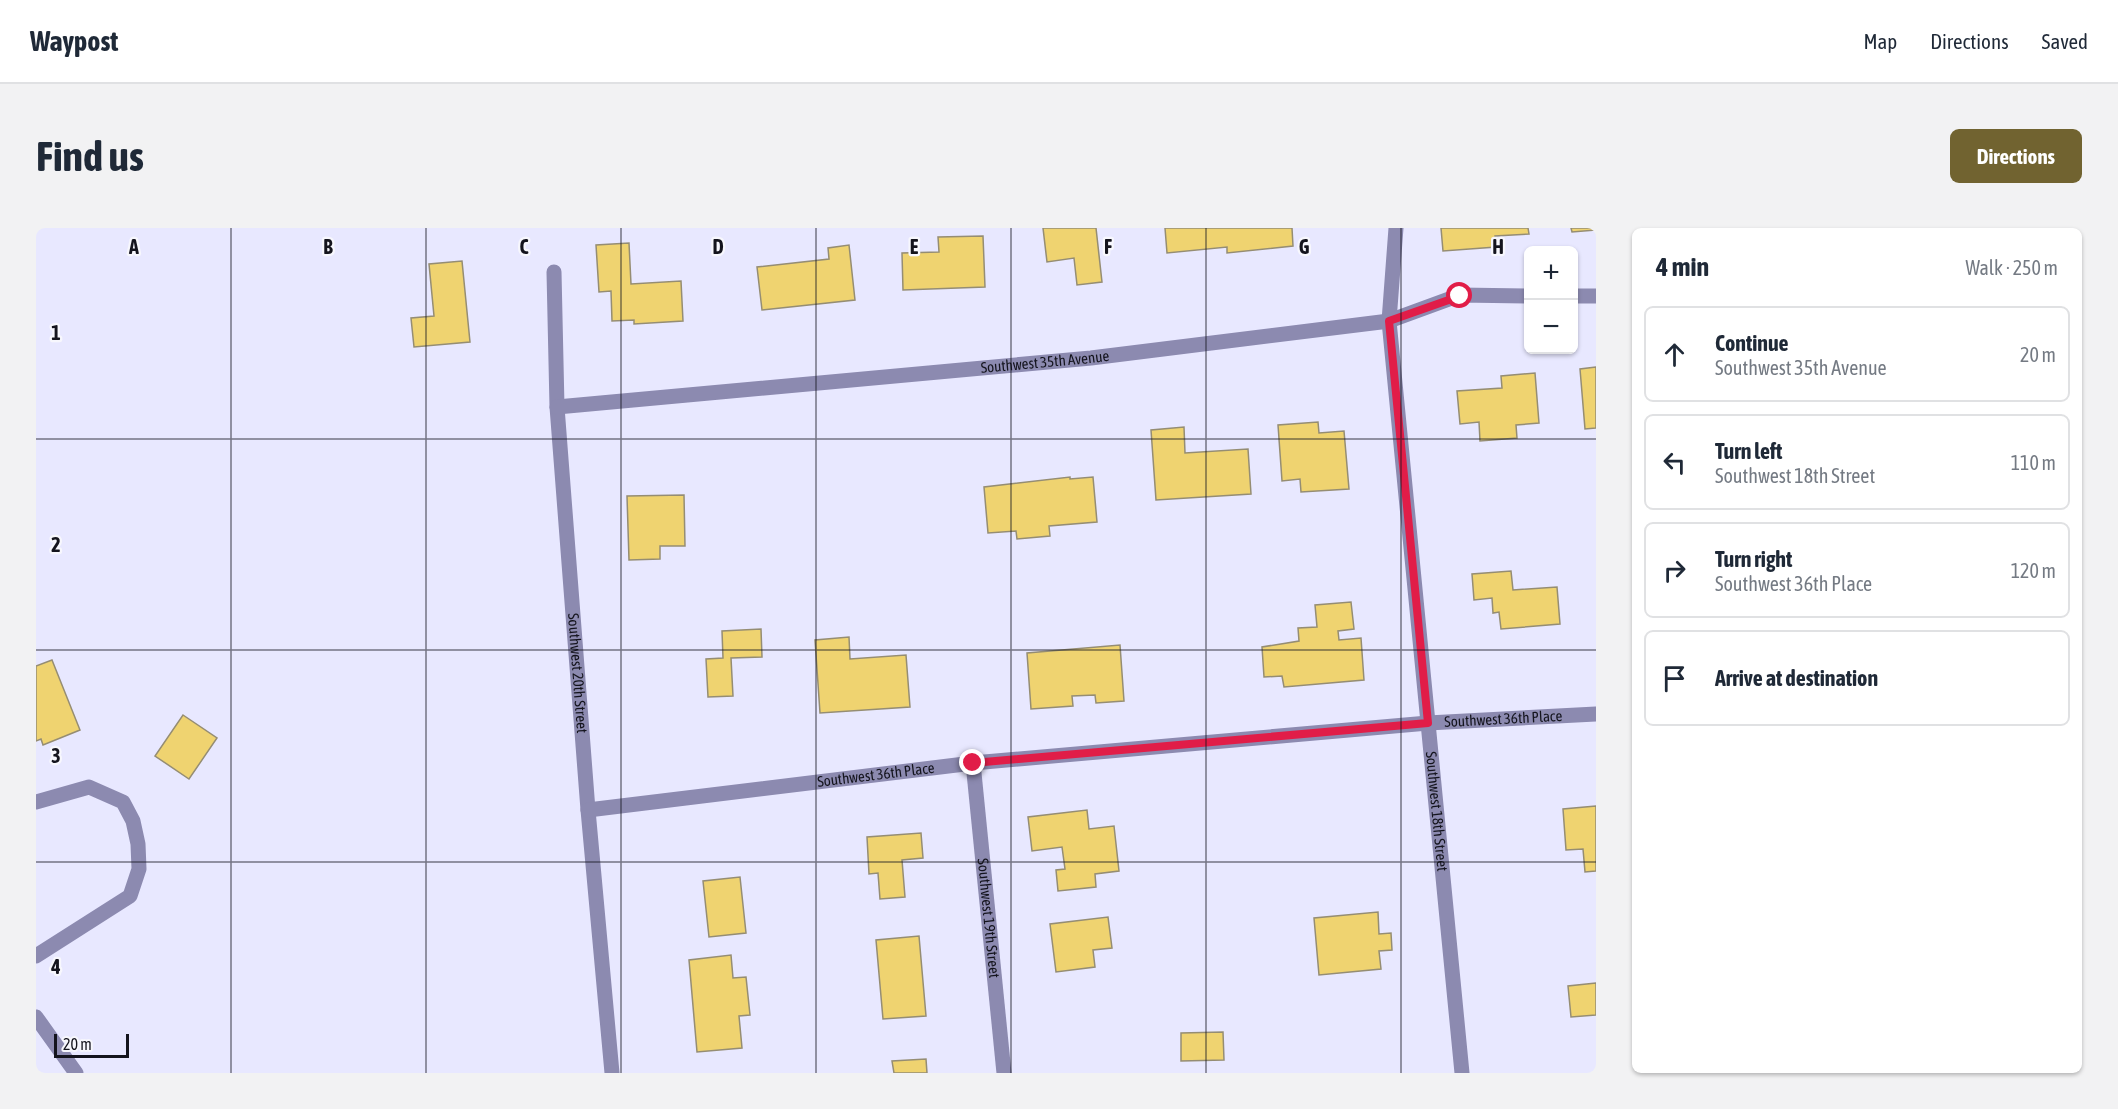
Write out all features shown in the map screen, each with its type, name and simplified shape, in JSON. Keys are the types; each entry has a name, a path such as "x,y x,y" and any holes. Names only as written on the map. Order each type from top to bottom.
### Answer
{"street":[{"name":"Southwest 18th Street","path":"1395,228 1389,321 1462,1073"},
{"name":"Southwest 20th Street","path":"554,272 557,407 588,810 612,1073"},
{"name":"Southwest 35th Avenue","path":"557,407 1091,358 1389,321 1460,296 1524,296"},
{"path":"1578,296 1596,296"},
{"name":"Southwest 36th Place","path":"588,810 973,763 1428,723 1596,714"},
{"name":"Southwest 19th Street","path":"973,763 1004,1073"},
{"path":"36,802 89,787 123,802 133,820 138,844 139,869 129,896 36,956"},
{"path":"36,1017 76,1073"}],"building":[{"path":"1043,228 1096,228 1102,282 1077,285 1074,258 1047,262"},
{"path":"1165,228 1292,228 1293,246 1227,253 1227,247 1167,253"},
{"path":"1441,228 1528,228 1529,234 1495,236 1496,247 1443,251"},
{"path":"1571,228 1596,228 1596,230 1572,232"},
{"path":"983,236 985,287 903,290 902,253 939,252 938,237"},
{"path":"629,243 631,284 681,281 683,321 634,324 634,320 612,321 611,291 599,292 596,245"},
{"path":"849,245 855,300 762,310 757,267 829,259 828,248"},
{"path":"462,261 470,342 414,347 411,318 434,316 429,264"},
{"path":"1596,367 1596,428 1585,429 1580,369"},
{"path":"1535,373 1539,423 1516,425 1517,438 1480,441 1479,422 1460,424 1457,391 1502,388 1501,376"},
{"path":"1318,422 1319,433 1344,431 1349,489 1301,492 1300,479 1282,481 1278,425"},
{"path":"1184,427 1185,453 1248,449 1251,494 1156,500 1151,430"},
{"path":"1070,477 1070,479 1093,477 1097,522 1049,526 1050,536 1017,539 1016,531 988,533 984,487"},
{"path":"684,495 685,546 660,546 660,559 629,560 627,496"},
{"path":"1511,571 1513,590 1557,587 1560,624 1501,629 1499,612 1493,613 1492,598 1474,600 1472,574"},
{"path":"1351,602 1354,629 1338,631 1339,640 1361,638 1364,680 1284,687 1282,676 1264,677 1262,647 1299,641 1298,628 1317,627 1315,605"},
{"path":"761,629 762,657 731,658 733,696 708,697 706,659 723,658 722,631"},
{"path":"849,637 850,659 906,655 910,707 820,713 815,640"},
{"path":"1120,645 1124,701 1096,703 1095,695 1072,696 1073,706 1031,709 1027,653"},
{"path":"52,660 80,730 43,745 41,739 36,741 36,666"},
{"path":"183,715 217,738 189,779 155,756"},
{"path":"1596,806 1596,871 1585,872 1583,849 1566,850 1563,809"},
{"path":"1087,810 1089,829 1114,826 1119,871 1095,874 1096,887 1058,891 1056,870 1065,869 1062,847 1032,851 1028,817"},
{"path":"921,833 923,858 902,860 905,897 880,899 878,873 869,874 867,837"},
{"path":"740,877 746,933 709,937 703,881"},
{"path":"1378,912 1379,934 1391,933 1392,950 1379,951 1381,969 1319,975 1314,918"},
{"path":"1108,917 1112,948 1093,950 1095,967 1056,972 1050,924"},
{"path":"919,936 926,1016 883,1019 876,940"},
{"path":"731,955 733,978 746,977 750,1015 739,1016 742,1048 697,1052 689,960"},
{"path":"1596,983 1596,1015 1571,1017 1568,986"},
{"path":"1223,1032 1224,1060 1181,1061 1181,1033"},
{"path":"926,1059 927,1073 894,1073 892,1061"}],"route":[{"path":"973,763 1428,723 1389,321 1460,296"}]}
